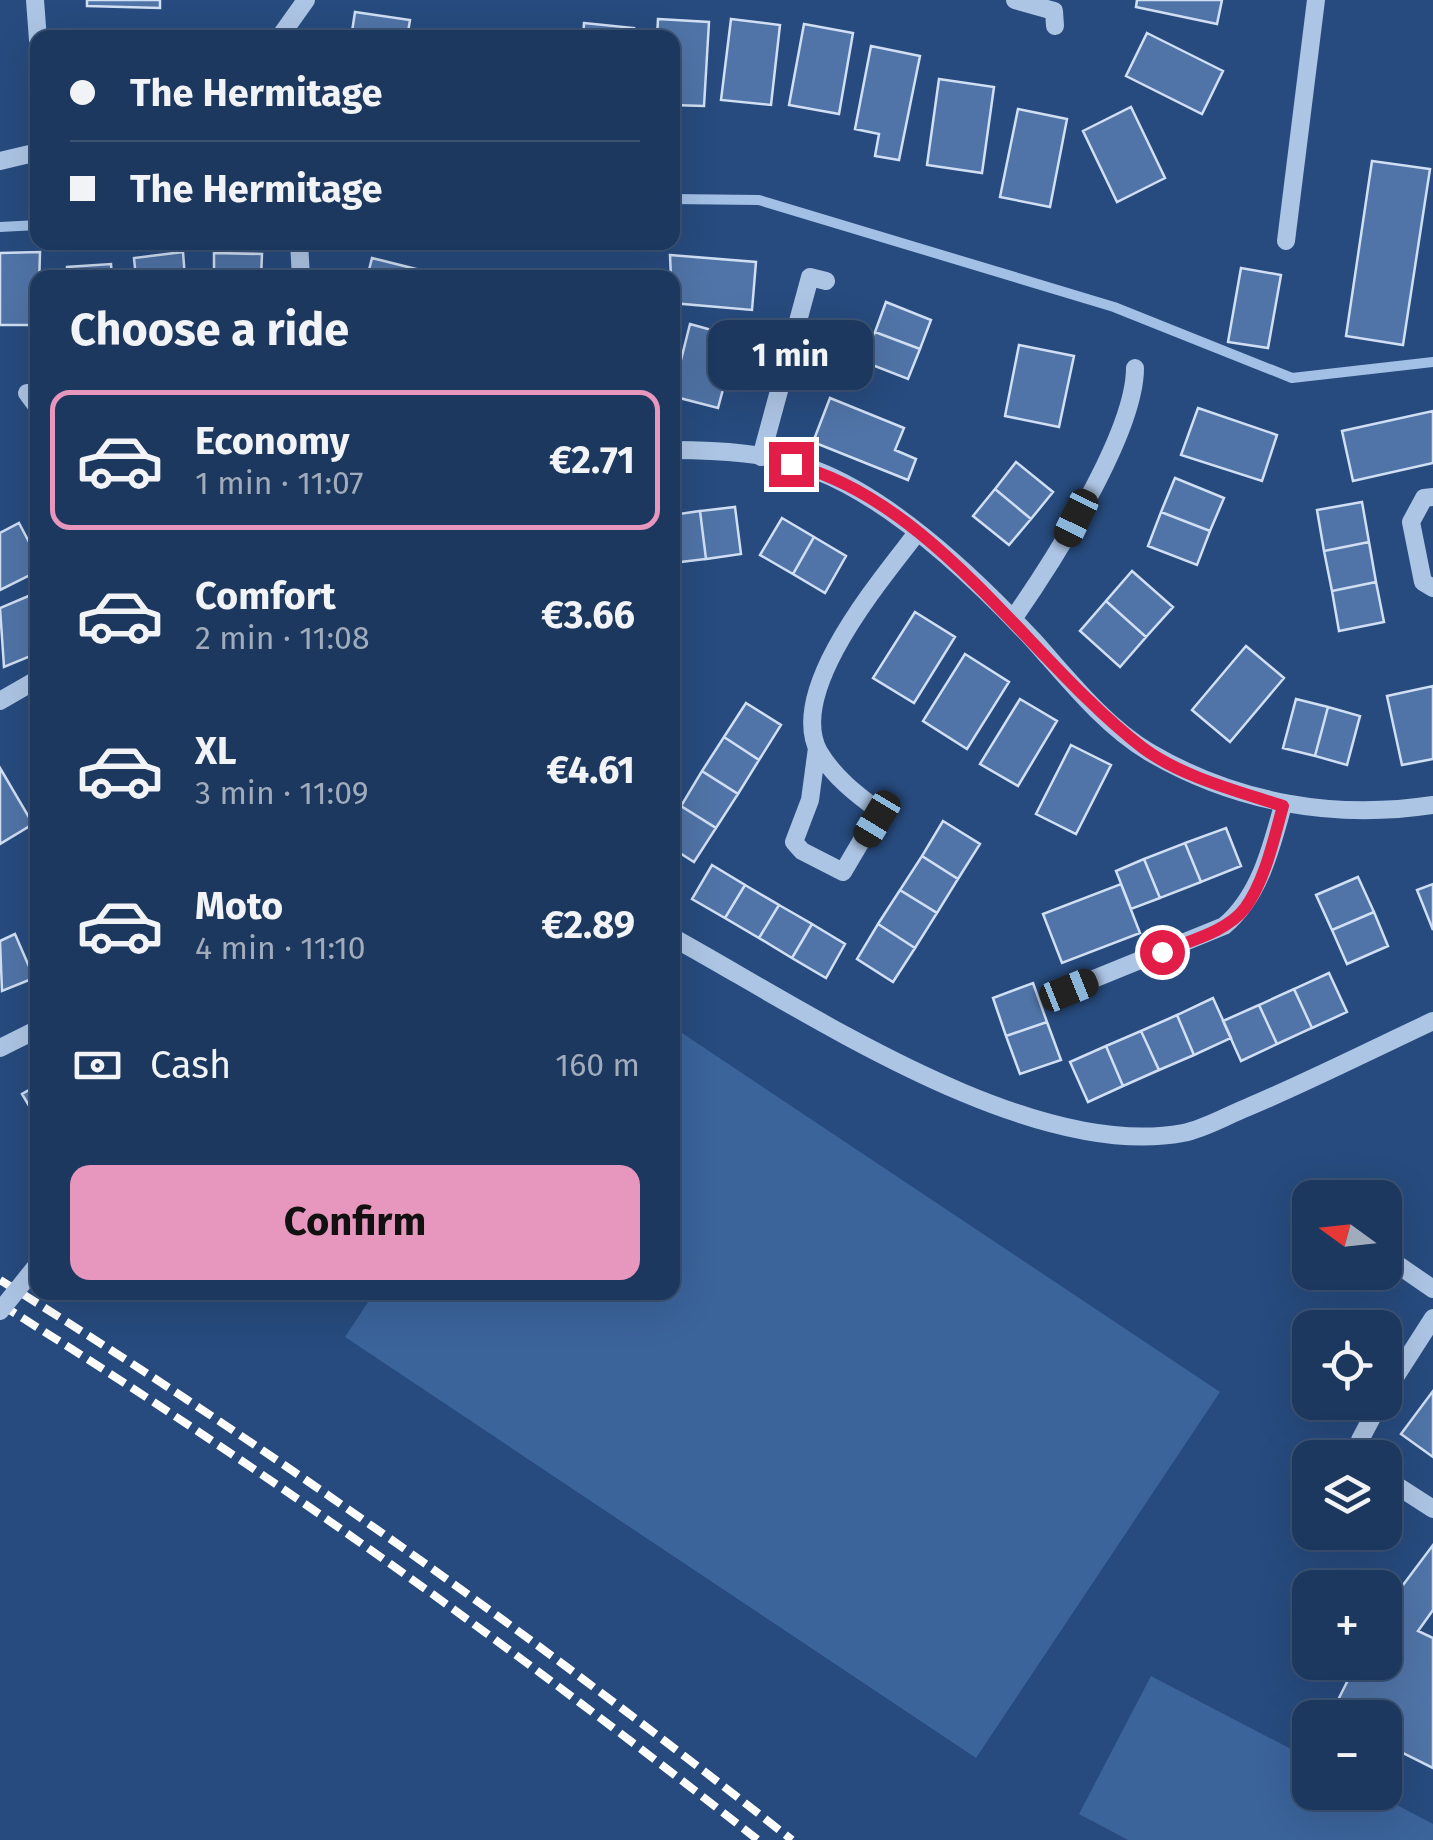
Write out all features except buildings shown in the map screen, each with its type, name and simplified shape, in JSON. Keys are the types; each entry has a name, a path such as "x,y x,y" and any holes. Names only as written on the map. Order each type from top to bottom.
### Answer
{"street":[{"path":"34,0 37,30"},
{"path":"285,30 306,0"},
{"path":"1015,0 1054,11 1055,26"},
{"path":"1286,242 1316,0"},
{"path":"0,161 30,154"},
{"path":"762,457 810,278 826,281"},
{"path":"1013,619 1058,554 1128,412 1135,392 1135,368"},
{"path":"680,451 762,457 813,469 845,484 916,534 1013,619 1086,698 1146,750 1203,778 1283,806 1328,810 1433,805"},
{"path":"1433,497 1424,498 1411,522 1423,582 1433,588"},
{"path":"817,748 844,785 879,811 843,872 802,852 794,842 810,800 817,748 813,711 822,676 875,588 916,534"},
{"path":"0,701 30,684"},
{"path":"1069,990 1224,926 1245,908 1271,849 1283,806"},
{"path":"680,941 920,1073 1036,1117 1097,1134 1136,1139 1187,1132 1433,1021"},
{"path":"0,1048 30,1033"},
{"path":"1402,1268 1433,1289"},
{"path":"0,1310 30,1274"},
{"path":"1402,1366 1433,1318"},
{"path":"1402,1489 1433,1509"}],"shaded area":[{"path":"680,1032 1220,1392 976,1758 345,1337 369,1300 680,1300"},
{"path":"1151,1676 1292,1750 1292,1810 1402,1808 1433,1824 1433,1840 1128,1840 1079,1814"}],"waterway":[{"path":"680,199 759,200 1114,307 1292,378 1433,362"},
{"path":"0,227 30,225"}],"railway":[{"path":"0,1280 30,1299"},
{"path":"32,1300 204,1411 404,1549 600,1692 792,1840"},
{"path":"0,1304 195,1430 387,1562 758,1840"}],"route":[{"path":"791,464 845,484 878,504 932,547 984,589 1086,698 1146,750 1203,778 1283,806 1271,849 1245,908 1224,926 1162,952"}]}
